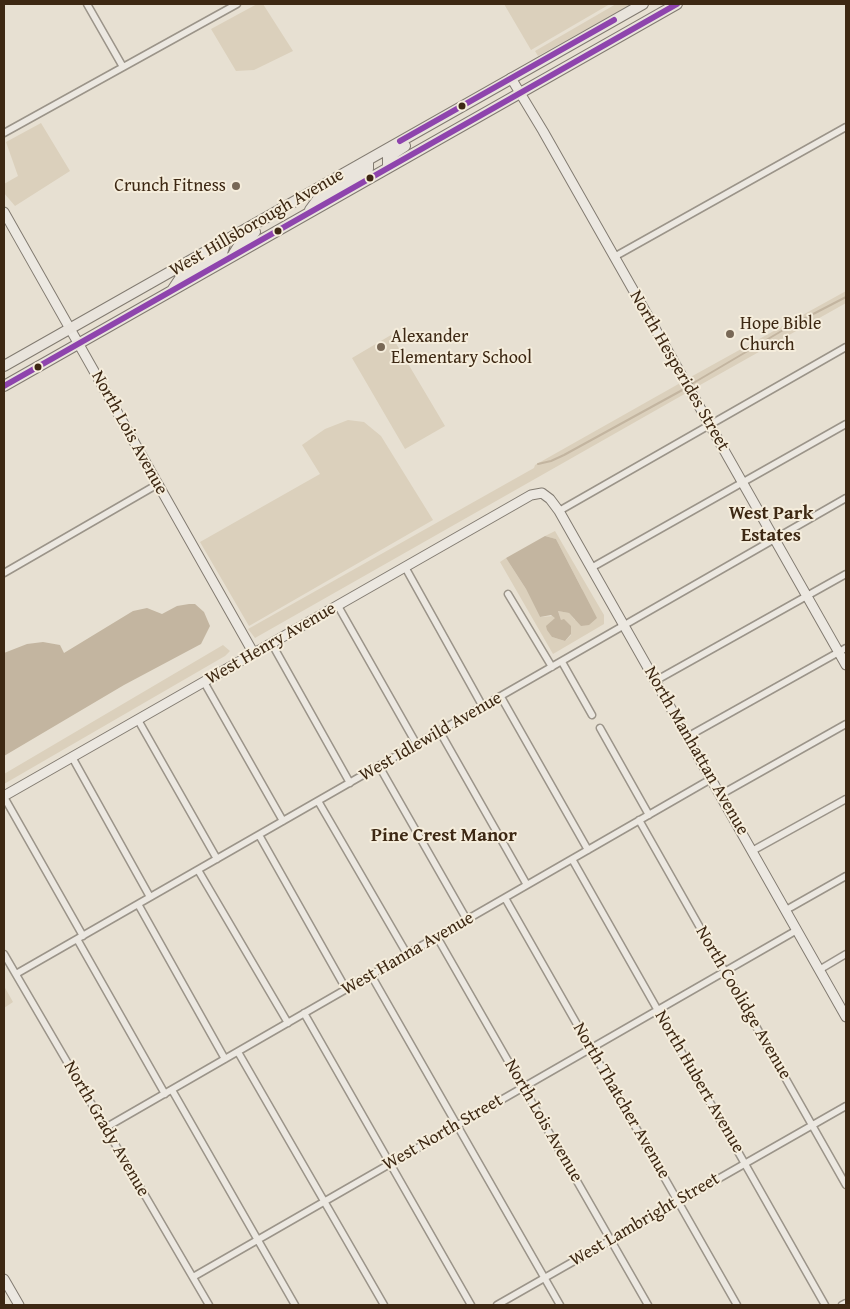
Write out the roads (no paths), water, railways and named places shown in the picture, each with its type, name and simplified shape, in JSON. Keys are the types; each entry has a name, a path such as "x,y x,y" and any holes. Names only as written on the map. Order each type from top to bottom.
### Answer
{"main road":[{"name":"West Hillsborough Avenue","path":"4,366 643,4"},
{"path":"4,386 677,4"},
{"path":"388,168 388,157 427,134 440,118"},
{"path":"308,213 318,199 365,172 368,168 368,160"},
{"path":"233,256 244,238 290,212 294,202"},
{"path":"173,290 181,277 222,253 226,241"}],"street":[{"path":"88,4 123,67"},
{"path":"4,133 237,4"},
{"name":"North Hesperides Street","path":"511,78 807,596 843,651 846,665"},
{"path":"614,257 846,127"},
{"name":"North Lois Avenue","path":"4,212 254,654"},
{"path":"559,511 846,347"},
{"path":"591,568 846,424"},
{"path":"4,572 158,484"},
{"name":"North Manhattan Avenue","path":"538,494 542,493 550,499 559,511 846,1017"},
{"name":"West Henry Avenue","path":"4,796 531,495 538,494"},
{"name":"West Idlewild Avenue","path":"16,974 846,498"},
{"path":"405,568 483,707"},
{"path":"655,680 846,574"},
{"path":"508,594 552,667"},
{"path":"338,606 417,745"},
{"path":"272,644 350,783"},
{"path":"688,737 843,651"},
{"path":"562,662 592,715"},
{"path":"204,682 283,822"},
{"path":"501,697 588,850"},
{"path":"138,720 217,859"},
{"path":"720,795 846,724"},
{"path":"600,728 649,815"},
{"path":"440,732 527,885"},
{"path":"72,757 150,897"},
{"path":"379,766 467,920"},
{"name":"West Hanna Avenue","path":"105,1128 711,779"},
{"path":"4,796 165,1094"},
{"path":"752,851 846,799"},
{"path":"318,801 407,954"},
{"name":"North Coolidge Avenue","path":"639,820 846,1185"},
{"path":"259,835 346,989"},
{"name":"North Hubert Avenue","path":"572,859 825,1305"},
{"path":"198,870 288,1023"},
{"path":"786,910 846,876"},
{"name":"North Thatcher Avenue","path":"505,898 737,1305"},
{"path":"138,904 226,1059"},
{"name":"West North Street","path":"193,1277 797,930"},
{"name":"North Lois Avenue","path":"437,937 648,1305"},
{"name":"North Grady Avenue","path":"4,954 209,1305"},
{"path":"819,970 846,954"},
{"path":"371,975 560,1305"},
{"path":"304,1013 471,1305"},
{"path":"238,1052 384,1305"},
{"path":"172,1090 295,1305"},
{"name":"West Lambright Street","path":"497,1305 846,1106"},
{"path":"4,1279 19,1305"},
{"path":"842,1305 846,1303"}],"waterway":[{"path":"690,385 790,326 846,297"},
{"path":"538,464 564,455 686,388"}],"place":[{"name":"Crunch Fitness","path":"236,186"},
{"name":"Hope Bible Church","path":"730,334"},
{"name":"Alexander Elementary School","path":"381,347"}],"district":[{"name":"West Park Estates","path":"771,525"},
{"name":"Pine Crest Manor","path":"444,836"}]}
